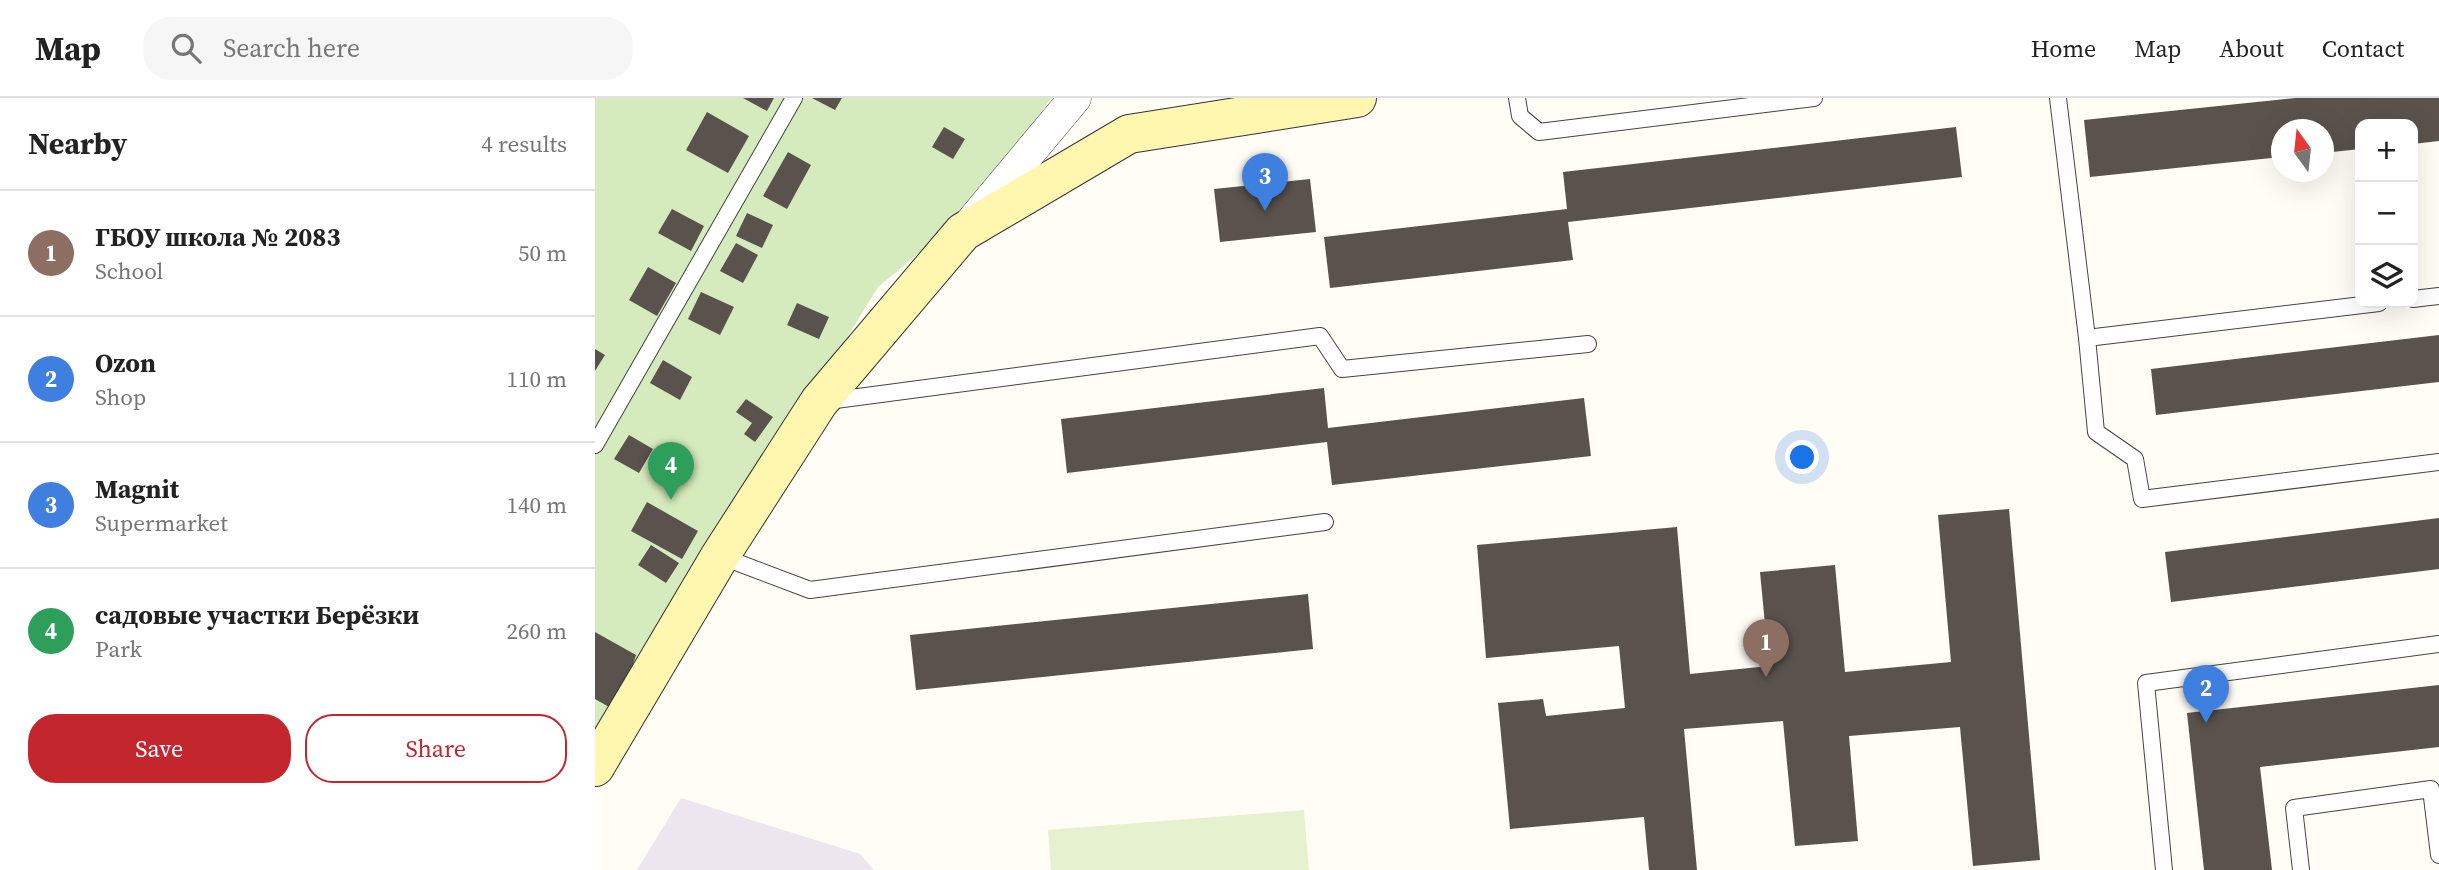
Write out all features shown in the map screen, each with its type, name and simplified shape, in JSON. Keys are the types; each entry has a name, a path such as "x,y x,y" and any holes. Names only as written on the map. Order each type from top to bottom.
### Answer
{"street":[{"path":"595,767 720,556 819,402 1075,98"},
{"path":"963,232 1129,134 1357,98"}],"lane":[{"path":"595,446 794,98"},
{"path":"1517,98 1520,116 1539,132 1814,98"},
{"path":"2058,98 2096,432 2135,459 2142,499 2439,462"},
{"path":"2418,298 2439,296"},
{"path":"2087,338 2355,306"},
{"path":"819,402 1320,336 1342,369 1588,344"},
{"path":"720,556 810,590 1325,522"},
{"path":"2164,870 2146,683 2439,644"},
{"path":"2301,870 2294,808 2431,789 2439,855"}],"shaded area":[{"path":"681,798 860,854 874,870 637,870"}],"green space":[{"path":"595,98 1051,98 970,211 878,287 595,749"},
{"path":"1304,810 1309,870 1051,870 1048,830"}],"building":[{"path":"743,98 774,98 767,111"},
{"path":"812,98 842,98 835,110"},
{"path":"2295,98 2439,98 2439,141 2418,143 2418,119 2355,119 2355,150 2334,152 2334,119 2271,119 2271,158 2090,177 2084,120"},
{"path":"707,112 749,136 728,173 686,150"},
{"path":"944,127 965,139 953,159 932,147"},
{"path":"1956,127 1962,177 1568,222 1573,260 1330,288 1324,237 1567,209 1563,172"},
{"path":"788,152 811,165 787,209 763,196"},
{"path":"1310,179 1316,232 1220,242 1214,189"},
{"path":"672,209 704,226 691,251 658,233"},
{"path":"747,213 773,225 762,248 736,236"},
{"path":"736,243 758,255 743,283 720,271"},
{"path":"648,267 676,283 657,316 629,300"},
{"path":"701,292 734,307 720,335 688,319"},
{"path":"797,303 829,317 819,339 787,325"},
{"path":"2439,335 2439,382 2156,415 2151,369"},
{"path":"595,349 605,355 595,371"},
{"path":"663,360 692,377 680,400 650,383"},
{"path":"1324,388 1328,428 1584,398 1591,456 1332,485 1327,442 1067,473 1061,419"},
{"path":"746,399 773,417 755,442 744,434 752,423 736,412"},
{"path":"629,435 653,449 639,473 614,459"},
{"path":"647,502 698,531 682,559 631,531"},
{"path":"2009,509 2040,860 1973,866 1960,727 1849,736 1858,841 1795,846 1783,721 1684,729 1697,870 1649,870 1644,817 1510,829 1498,703 1543,699 1546,716 1625,708 1619,646 1486,658 1477,545 1677,527 1690,674 1769,666 1760,572 1835,565 1845,672 1951,662 1938,515"},
{"path":"2439,518 2439,569 2171,602 2165,552"},
{"path":"651,545 679,563 666,583 638,565"},
{"path":"1308,594 1313,649 916,690 910,635"},
{"path":"595,632 636,655 618,712 595,699"},
{"path":"2439,685 2439,747 2260,767 2272,870 2204,870 2187,713"}],"place":[{"name":"Magnit","path":"1265,211"},
{"name":"садовые участки Берёзки","path":"671,500"},
{"name":"ГБОУ школа № 2083","path":"1766,677"},
{"name":"Ozon","path":"2206,723"}]}
